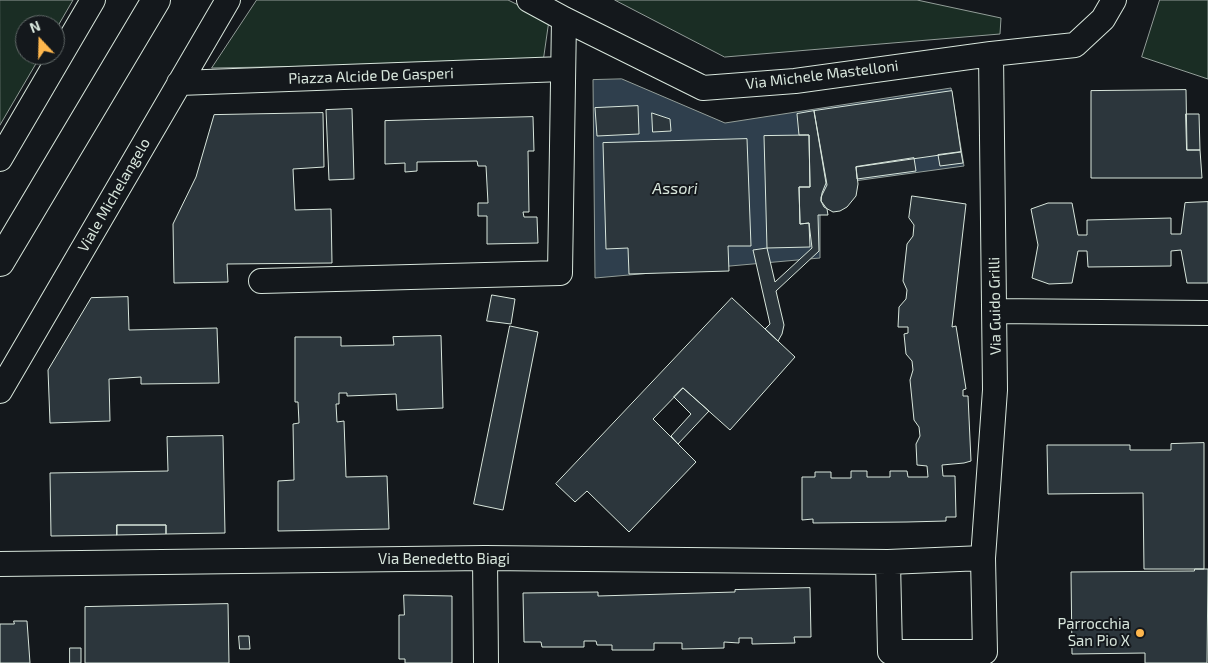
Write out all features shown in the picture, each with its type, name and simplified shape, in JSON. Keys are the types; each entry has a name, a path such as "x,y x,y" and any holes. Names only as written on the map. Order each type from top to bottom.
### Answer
{"street":[{"path":"0,159 93,0"},
{"path":"0,262 156,0"},
{"name":"Viale Michelangelo","path":"0,391 228,0"},
{"name":"Via Michele Mastelloni","path":"529,0 703,88 795,82 991,54 1075,45 1103,19 1114,0"},
{"path":"261,281 560,273 564,19"},
{"name":"Via Guido Grilli","path":"988,657 983,558 995,390 991,54"},
{"name":"Piazza Alcide De Gasperi","path":"179,83 563,70"},
{"path":"995,311 1208,313"},
{"path":"485,558 486,663"},
{"name":"Via Benedetto Biagi","path":"0,564 485,558 888,562 983,558"},
{"path":"888,562 888,658 988,657"}],"green space":[{"path":"0,0 73,0 64,15 15,15 15,65 35,65 0,125"},
{"path":"257,0 508,0 549,20 543,62 212,68"},
{"path":"615,0 917,0 1001,18 1000,34 725,57"},
{"path":"1160,0 1208,0 1208,79 1142,57"}],"water":[{"name":"Assori","path":"622,79 725,123 951,88 964,166 854,181 820,215 820,258 595,278 593,80"}],"building":[{"path":"1186,90 1187,150 1200,150 1202,178 1091,178 1091,91"},
{"path":"952,91 961,152 856,167 858,184 856,196 847,207 840,211 833,212 824,207 821,197 827,185 814,111"},
{"path":"638,106 639,134 597,136 595,108"},
{"path":"352,109 354,179 329,180 326,110"},
{"path":"814,111 826,183 821,201 827,209 828,215 818,215 819,251 776,291 784,325 778,341 765,329 770,324 753,250 767,248 775,282 812,248 809,223 800,224 799,187 810,187 809,135 799,135 797,114"},
{"path":"323,113 324,167 293,169 295,210 331,209 332,263 227,264 228,282 174,283 173,224 196,177 214,115"},
{"path":"652,113 670,119 671,131 653,132"},
{"path":"1186,114 1199,114 1200,150 1187,150"},
{"path":"533,117 534,151 528,151 529,212 523,212 524,217 537,217 538,243 487,244 487,216 478,216 478,203 488,203 486,166 478,166 477,161 417,162 417,171 405,172 405,163 385,164 385,121"},
{"path":"809,135 810,187 799,187 800,224 809,223 810,247 767,248 764,136"},
{"path":"747,139 751,246 728,246 729,271 629,274 628,248 606,249 603,143"},
{"path":"961,152 963,163 940,166 938,155"},
{"path":"914,158 916,171 857,179 856,167"},
{"path":"912,196 966,204 952,327 956,326 966,389 963,390 963,396 968,396 971,461 942,465 943,476 955,476 956,517 946,517 946,521 907,522 813,523 813,519 802,520 802,477 815,477 815,472 831,472 831,478 851,478 851,471 867,471 867,477 890,477 890,471 907,471 908,477 928,477 927,466 917,465 916,444 920,436 919,427 914,420 910,380 913,370 912,361 906,354 904,334 908,333 908,327 898,327 899,307 906,299 907,290 903,281 907,244 913,236 914,225 909,218"},
{"path":"1208,202 1208,283 1187,283 1181,250 1171,251 1171,266 1088,267 1087,251 1078,251 1072,283 1049,284 1032,278 1038,245 1031,209 1048,203 1072,203 1078,235 1087,235 1087,220 1171,218 1171,234 1181,234 1185,203"},
{"path":"492,295 515,299 511,324 487,321"},
{"path":"128,297 129,330 217,328 219,383 141,384 141,377 109,379 110,421 50,423 48,370 91,298"},
{"path":"732,298 795,357 730,430 683,388 653,419 696,462 629,532 587,491 575,502 556,484"},
{"path":"510,326 538,332 503,510 474,504"},
{"path":"441,336 443,408 397,410 396,394 347,396 347,393 339,393 339,404 336,404 337,422 344,421 346,477 387,476 389,529 278,531 278,481 294,480 293,424 299,423 298,402 295,402 295,337 341,337 341,346 394,345 393,337"},
{"path":"683,388 709,411 678,444 671,436 691,414 674,397"},
{"path":"223,436 225,533 166,534 166,525 117,525 117,535 51,536 50,473 168,471 167,437"},
{"path":"1204,443 1204,569 1144,569 1143,493 1048,494 1047,445 1130,445 1130,450 1171,450 1171,444"},
{"path":"117,525 166,525 166,534 117,535"},
{"name":"Parrocchia San Pio X","path":"1195,569 1208,569 1207,663 1145,663 1145,653 1072,654 1071,572 1194,571"},
{"path":"810,588 811,637 794,637 795,643 752,644 752,638 739,638 739,643 724,642 724,648 682,649 682,643 654,643 654,650 612,650 612,645 597,645 596,641 584,641 584,647 542,647 541,642 524,642 523,593 598,592 598,596"},
{"path":"404,595 452,596 452,663 405,663 405,659 399,659 399,615 404,615"},
{"path":"228,604 229,663 85,663 85,607"},
{"path":"14,621 27,621 30,663 0,663 0,624 14,624"},
{"path":"239,636 249,636 250,649 240,649"},
{"path":"70,648 81,648 81,663 70,663"}],"place":[{"name":"Parrocchia San Pio X","path":"1140,633"}]}
